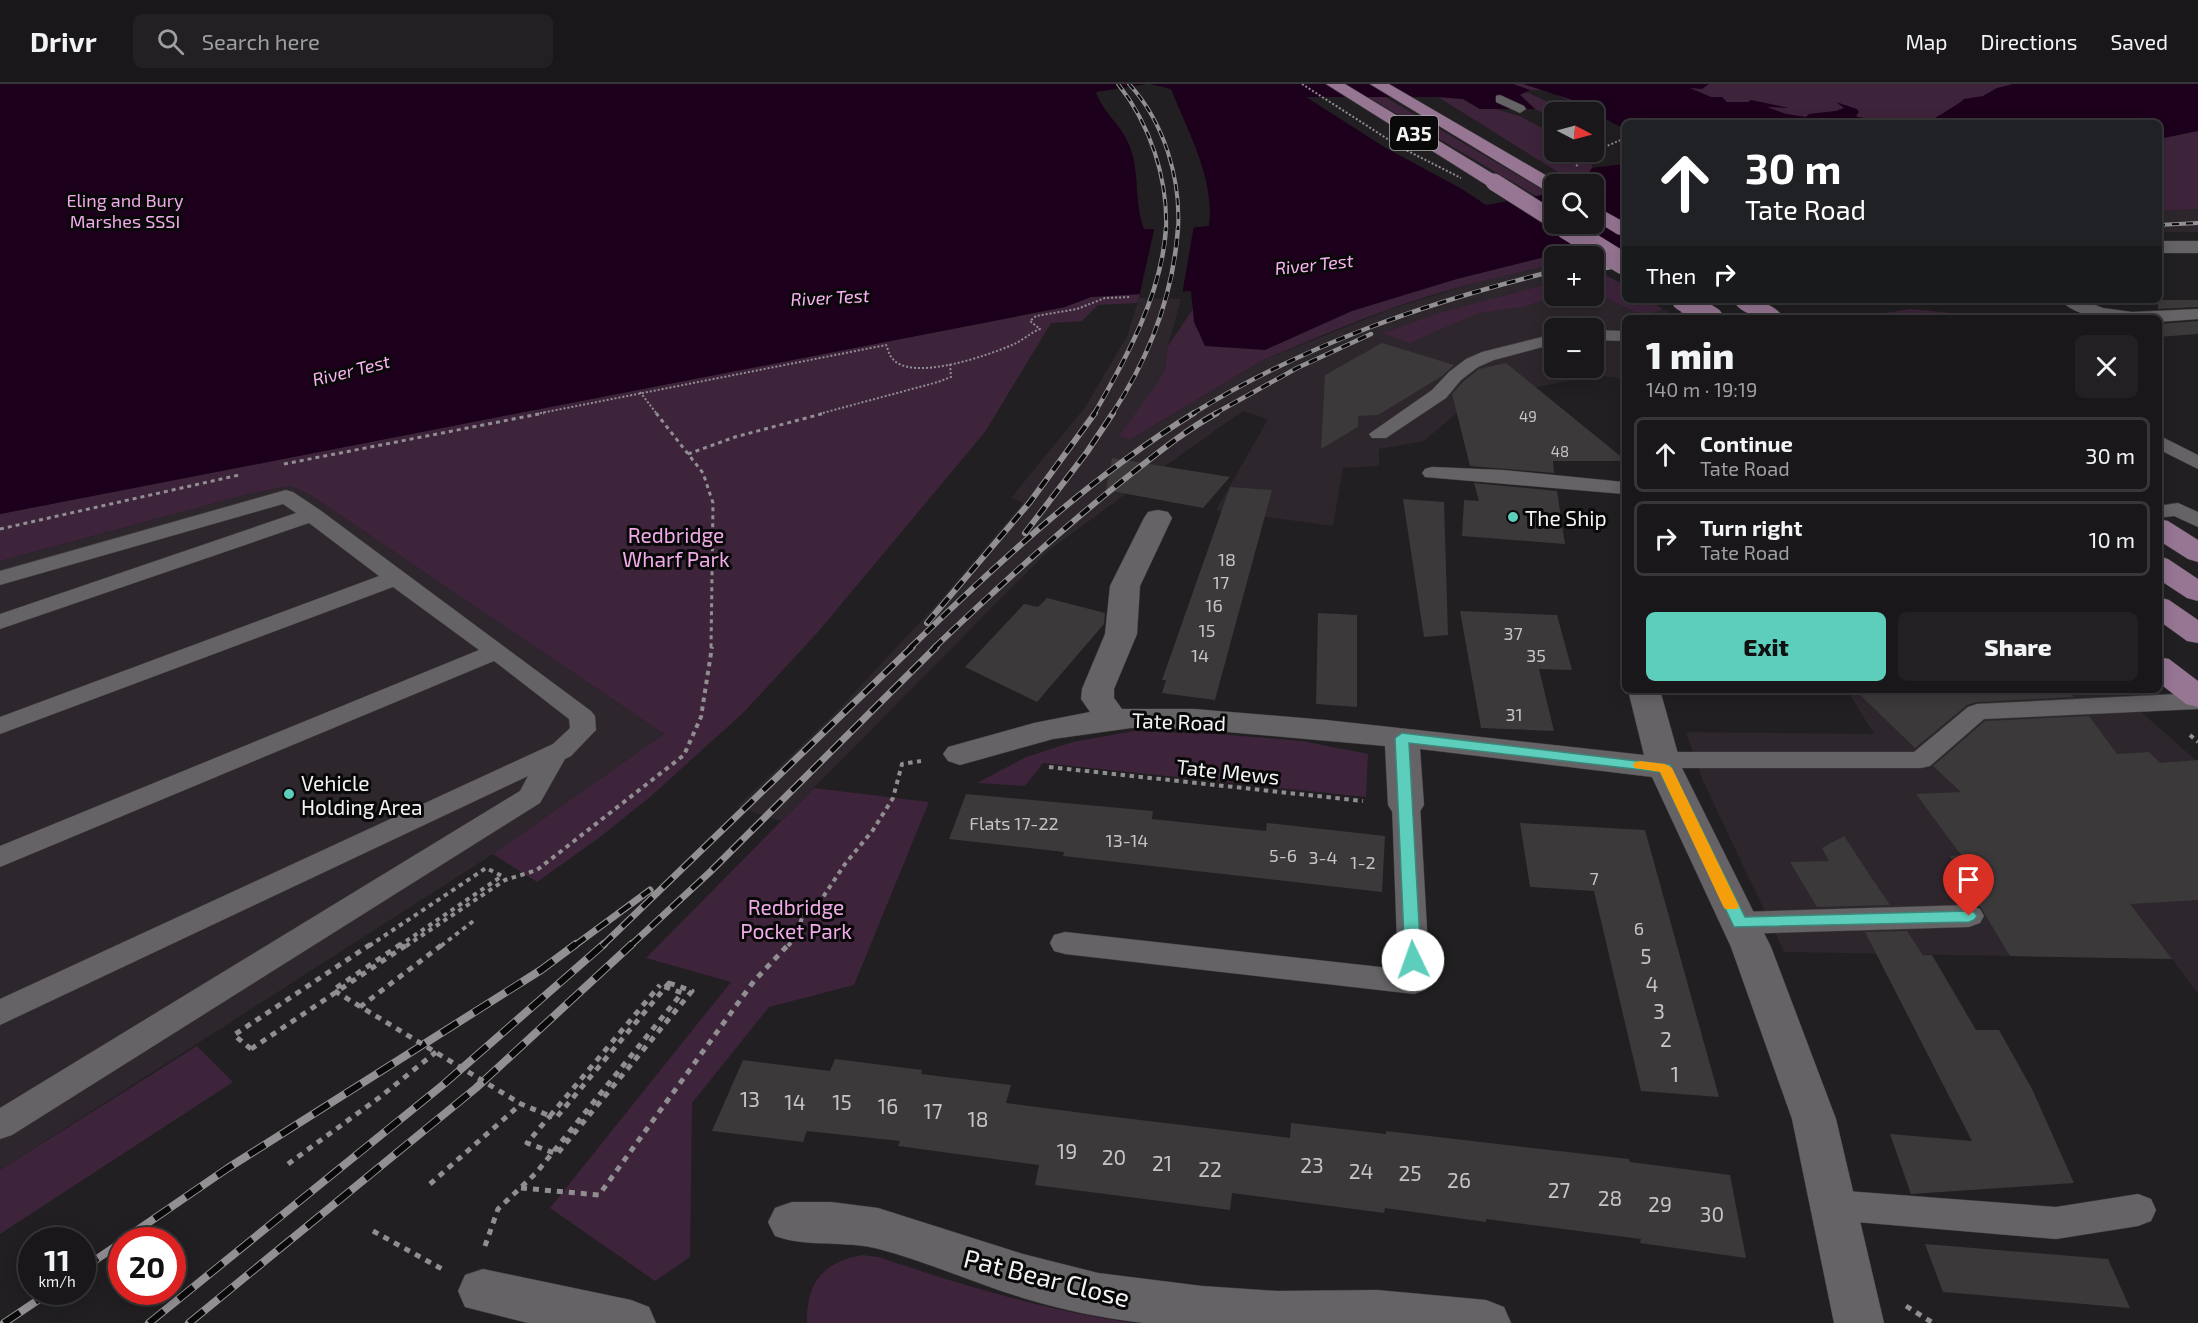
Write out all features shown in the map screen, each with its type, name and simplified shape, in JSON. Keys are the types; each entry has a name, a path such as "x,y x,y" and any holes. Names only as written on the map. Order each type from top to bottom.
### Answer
{"main road":[{"name":"A35","path":"1334,84 1544,214"},
{"name":"A35","path":"1378,84 1544,182"},
{"path":"1604,218 1622,229"},
{"path":"1575,234 1622,263"},
{"path":"1688,303 1708,315"},
{"path":"1748,303 1768,315"},
{"path":"2165,516 2198,553"},
{"path":"2162,568 2198,592"},
{"path":"2162,609 2198,634"},
{"path":"2162,669 2198,699"}],"street":[{"path":"2162,247 2198,247"},
{"path":"1690,315 1702,303"},
{"path":"1113,719 1097,699 1098,689 1121,634 1125,586 1158,518"},
{"path":"1645,693 1664,764 1750,947 1814,1119 1859,1323"},
{"name":"Tate Road","path":"960,754 1017,737 1113,719 1191,719 1664,764"},
{"path":"1402,738 1406,806"},
{"name":"Pat Bear Close","path":"792,1222 831,1222 878,1228 1023,1276 1098,1295 1202,1308 1277,1314 1377,1313 1486,1323"},
{"path":"483,1291 631,1323"}],"lane":[{"path":"1500,99 1520,109"},
{"path":"2076,303 2110,315"},
{"path":"2162,316 2198,314"},
{"path":"1604,335 1622,336"},
{"path":"1379,434 1439,394 1455,376 1472,363 1488,356 1544,342"},
{"path":"2162,443 2198,463"},
{"path":"1432,473 1503,476 1622,488"},
{"path":"0,578 286,496 582,716 583,730 555,753 0,1013"},
{"path":"2165,516 2198,496"},
{"path":"0,622 312,515"},
{"path":"2165,516 2198,521"},
{"path":"0,726 396,578"},
{"path":"0,857 497,651"},
{"path":"1664,764 1921,760 1977,712 2198,699"},
{"path":"0,1125 530,797 555,753"},
{"path":"1065,943 1414,982 1406,806"},
{"path":"1739,923 1969,916"},
{"path":"1833,1205 2056,1223 2138,1210"}],"path":[{"path":"1302,84 1400,147 1469,182"},
{"path":"1604,149 1622,140"},
{"path":"277,466 640,392 886,345 892,359 907,367 925,369 994,352 1021,340 1029,333 1040,329 1030,321 1036,316 1077,309 1105,298 1131,297"},
{"path":"688,454 735,437 938,382 951,377 950,364"},
{"path":"373,1232 483,1291 486,1241 498,1209 536,1173 682,993 660,985 556,1108 549,1117 542,1126 527,1143 557,1154 693,991 669,983 556,1118 547,1115 521,1104 360,1007 342,996 333,990 502,876 486,868 234,1035 251,1049 330,997 339,990 378,964 457,913 505,880 537,870 684,755 701,717 712,645 713,502 703,472 640,392"},
{"path":"0,529 242,474"},
{"path":"521,1188 599,1195 754,981 795,938 803,915 819,903 845,864 873,830 892,798 902,764 960,754"},
{"name":"Tate Mews","path":"1046,767 1406,806"},
{"path":"360,1007 476,919"},
{"path":"288,1164 380,1097 436,1052"},
{"path":"430,1184 521,1104"}],"shaded area":[{"path":"2198,209 2198,232 2162,232 2162,211"},
{"path":"1544,267 1544,285 1501,296 1462,319 1476,314 1522,307 1544,301 1544,306 1604,306 1604,297 1642,315 1622,315 1622,379 1604,376 1604,318 1544,318 1544,378 1582,378 1471,401 1424,441 1379,449 1379,466 1343,468 1333,526 1216,510 1268,419 1243,411 1047,552 781,821 737,807 838,710 935,606 1023,503 1011,498 1086,406 1127,336 1139,298 1181,299 1168,346 1165,369 1131,439 1263,360 1394,308 1485,280"},
{"path":"1663,309 1673,315 1647,315"},
{"name":"Vehicle Holding Area","path":"290,486 309,494 664,734 493,854 0,1170 0,561 248,494"},
{"path":"1849,693 2119,693 2198,762 2198,994 2172,959 1784,952 1702,779 1686,732 1874,734"}],"green space":[{"path":"1513,84 2198,84 2198,209 2162,211 2162,120 1622,120 1622,123 1616,123 1604,117 1604,102 1572,102 1547,90 1530,90"},
{"path":"1526,92 1548,102 1544,102 1544,114 1535,109 1519,94"},
{"path":"1368,97 1385,97 1544,190 1544,195 1536,196"},
{"path":"1438,97 1463,99 1480,109 1496,109 1519,116 1544,129 1544,162 1593,162 1589,174 1561,174"},
{"path":"1544,255 1544,267 1434,294 1395,307 1263,360 1131,439 1119,436 1165,369 1168,346 1193,309 1192,291"},
{"path":"1604,274 1622,284 1622,303 1653,303 1663,309 1642,315 1604,297"},
{"path":"1544,285 1544,301 1522,307 1476,314 1409,343 1383,333 1443,312"},
{"name":"Redbridge Wharf Park","path":"1140,294 1137,303 1098,305 1082,321 1051,323 985,432 817,633 744,712 650,797 600,837 537,882 493,854 664,734 309,494 290,486 248,494 0,561 0,514 1065,307 1091,297"},
{"path":"1911,309 1968,315 1881,315"},
{"path":"1134,731 1217,734 1302,741 1368,754 1366,797 1043,763 1025,786 977,783 1026,757 1073,742"},
{"name":"Redbridge Pocket Park","path":"814,788 929,802 854,985 769,1007 692,1103 690,1257 655,1281 550,1208 731,982 646,958"},
{"path":"197,1046 233,1082 0,1234 0,1170"},
{"path":"862,1255 878,1257 1036,1304 1133,1323 807,1323 810,1296 820,1277 837,1263"}],"water":[{"name":"River Test","path":"0,84 1147,84 1096,92 1130,147 1144,229 1209,226 1210,208 1199,156 1171,89 1150,84 1513,84 1530,90 1520,95 1535,109 1480,109 1463,99 1438,97 1306,97 1386,148 1462,189 1486,205 1544,195 1544,234 1604,234 1604,174 1589,174 1592,168 1622,164 1622,247 1604,249 1604,246 1544,246 1544,257 1457,279 1352,311 1265,350 1205,346 1194,322 1191,291 1091,297 1065,307 0,514"},
{"path":"1523,84 1709,84 1702,89 1690,88 1711,97 1722,97 1727,102 1751,100 1789,108 1767,107 1786,114 1806,117 1809,114 1844,108 1836,102 1857,109 1859,112 1856,116 1858,117 1878,120 1622,120 1622,128 1604,118 1604,102 1574,102"},
{"path":"2013,84 2198,84 2198,131 2162,138 2162,120 1930,120 1964,99 1983,96 1997,88"}],"pier":[{"path":"1194,225 1182,295 1139,297 1155,226"}],"building":[{"path":"2162,300 2198,300 2198,307 2158,309 2158,303 2162,303"},
{"path":"2198,321 2198,334 2162,337 2162,324"},
{"path":"1382,343 1454,365 1442,376 1378,415 1358,416 1358,427 1321,449 1325,375"},
{"path":"1506,363 1622,457 1622,461 1553,461 1554,473 1470,466 1452,394 1479,369"},
{"path":"1112,458 1230,477 1203,508 1106,490"},
{"name":"The Ship","path":"1474,483 1557,491 1565,544 1462,536 1464,500 1479,501"},
{"path":"1230,487 1272,490 1215,700 1162,693 1166,680 1162,680"},
{"path":"1403,499 1444,502 1448,635 1424,637"},
{"path":"1047,598 1105,613 1104,624 1037,702 965,667 1024,604 1038,607"},
{"path":"1460,611 1557,615 1572,670 1539,669 1554,731 1481,728"},
{"path":"1318,613 1357,615 1357,707 1316,704"},
{"path":"1858,693 2071,693 2074,697 1976,702 1967,705 1915,748"},
{"path":"2089,716 2117,754 2149,752 2160,763 2198,760 2198,900 2130,904 2172,959 2010,956 1950,856 1961,855 1916,794 1961,792 1933,766 1985,721"},
{"path":"966,794 1153,811 1152,819 1266,831 1267,823 1385,836 1382,892 1063,856 1064,852 949,839"},
{"path":"1520,823 1645,830 1719,1097 1641,1091 1594,891 1530,887"},
{"path":"1844,836 1890,905 1817,907 1790,862 1829,861 1822,848"},
{"path":"1907,931 1923,955 1932,955 1976,1030 1999,1030 2032,1089 2074,1183 1911,1194 1890,1134 1972,1141 1865,932"},
{"path":"835,1059 922,1070 921,1074 1011,1085 1006,1103 1098,1115 1290,1138 1291,1123 1386,1134 1386,1131 1629,1159 1630,1162 1730,1175 1746,1258 1640,1243 1641,1239 1486,1219 1486,1222 1385,1208 1384,1213 1232,1193 1230,1210 1035,1185 1039,1165 898,1146 900,1141 807,1131 803,1142 712,1131 743,1060 830,1071"},
{"path":"1925,1244 2108,1259 2130,1308 1943,1292"}],"railway":[{"path":"1118,84 1139,116 1155,152 1164,191 1166,228"},
{"path":"1129,84 1152,116 1168,152 1177,191 1178,228"},
{"path":"2162,225 2198,223"},
{"path":"1094,414 1130,348 1150,301 1158,277 1166,228"},
{"path":"1112,414 1137,371 1157,326 1171,278 1178,228"},
{"path":"1604,268 1622,265"},
{"path":"1192,414 1278,367 1367,328 1460,297 1544,274"},
{"path":"1214,414 1297,368 1371,334"},
{"path":"927,623 1030,502 1095,413"},
{"path":"1025,533 1087,452 1113,413"},
{"path":"910,648 1011,553 1081,493 1155,438 1194,413"},
{"path":"934,648 1080,516 1173,442 1217,413"},
{"path":"602,946 912,647"},
{"path":"630,946 710,872 936,647"},
{"path":"574,946 650,890"},
{"path":"142,1227 228,1168 541,970 576,944"},
{"path":"149,1323 444,1084 604,944"},
{"path":"189,1323 476,1088 632,944"},
{"path":"96,1260 108,1251"},
{"path":"4,1323 31,1305"}],"slow traffic":[{"path":"1640,765 1665,768 1731,906"}],"place":[{"name":"The Ship","path":"1513,517"},
{"name":"Vehicle Holding Area","path":"289,794"}],"route":[{"path":"1413,960 1402,738 1665,768 1739,923 1969,916"}],"park label":[{"name":"Eling and Bury Marshes SSSI","path":"125,210"}]}
